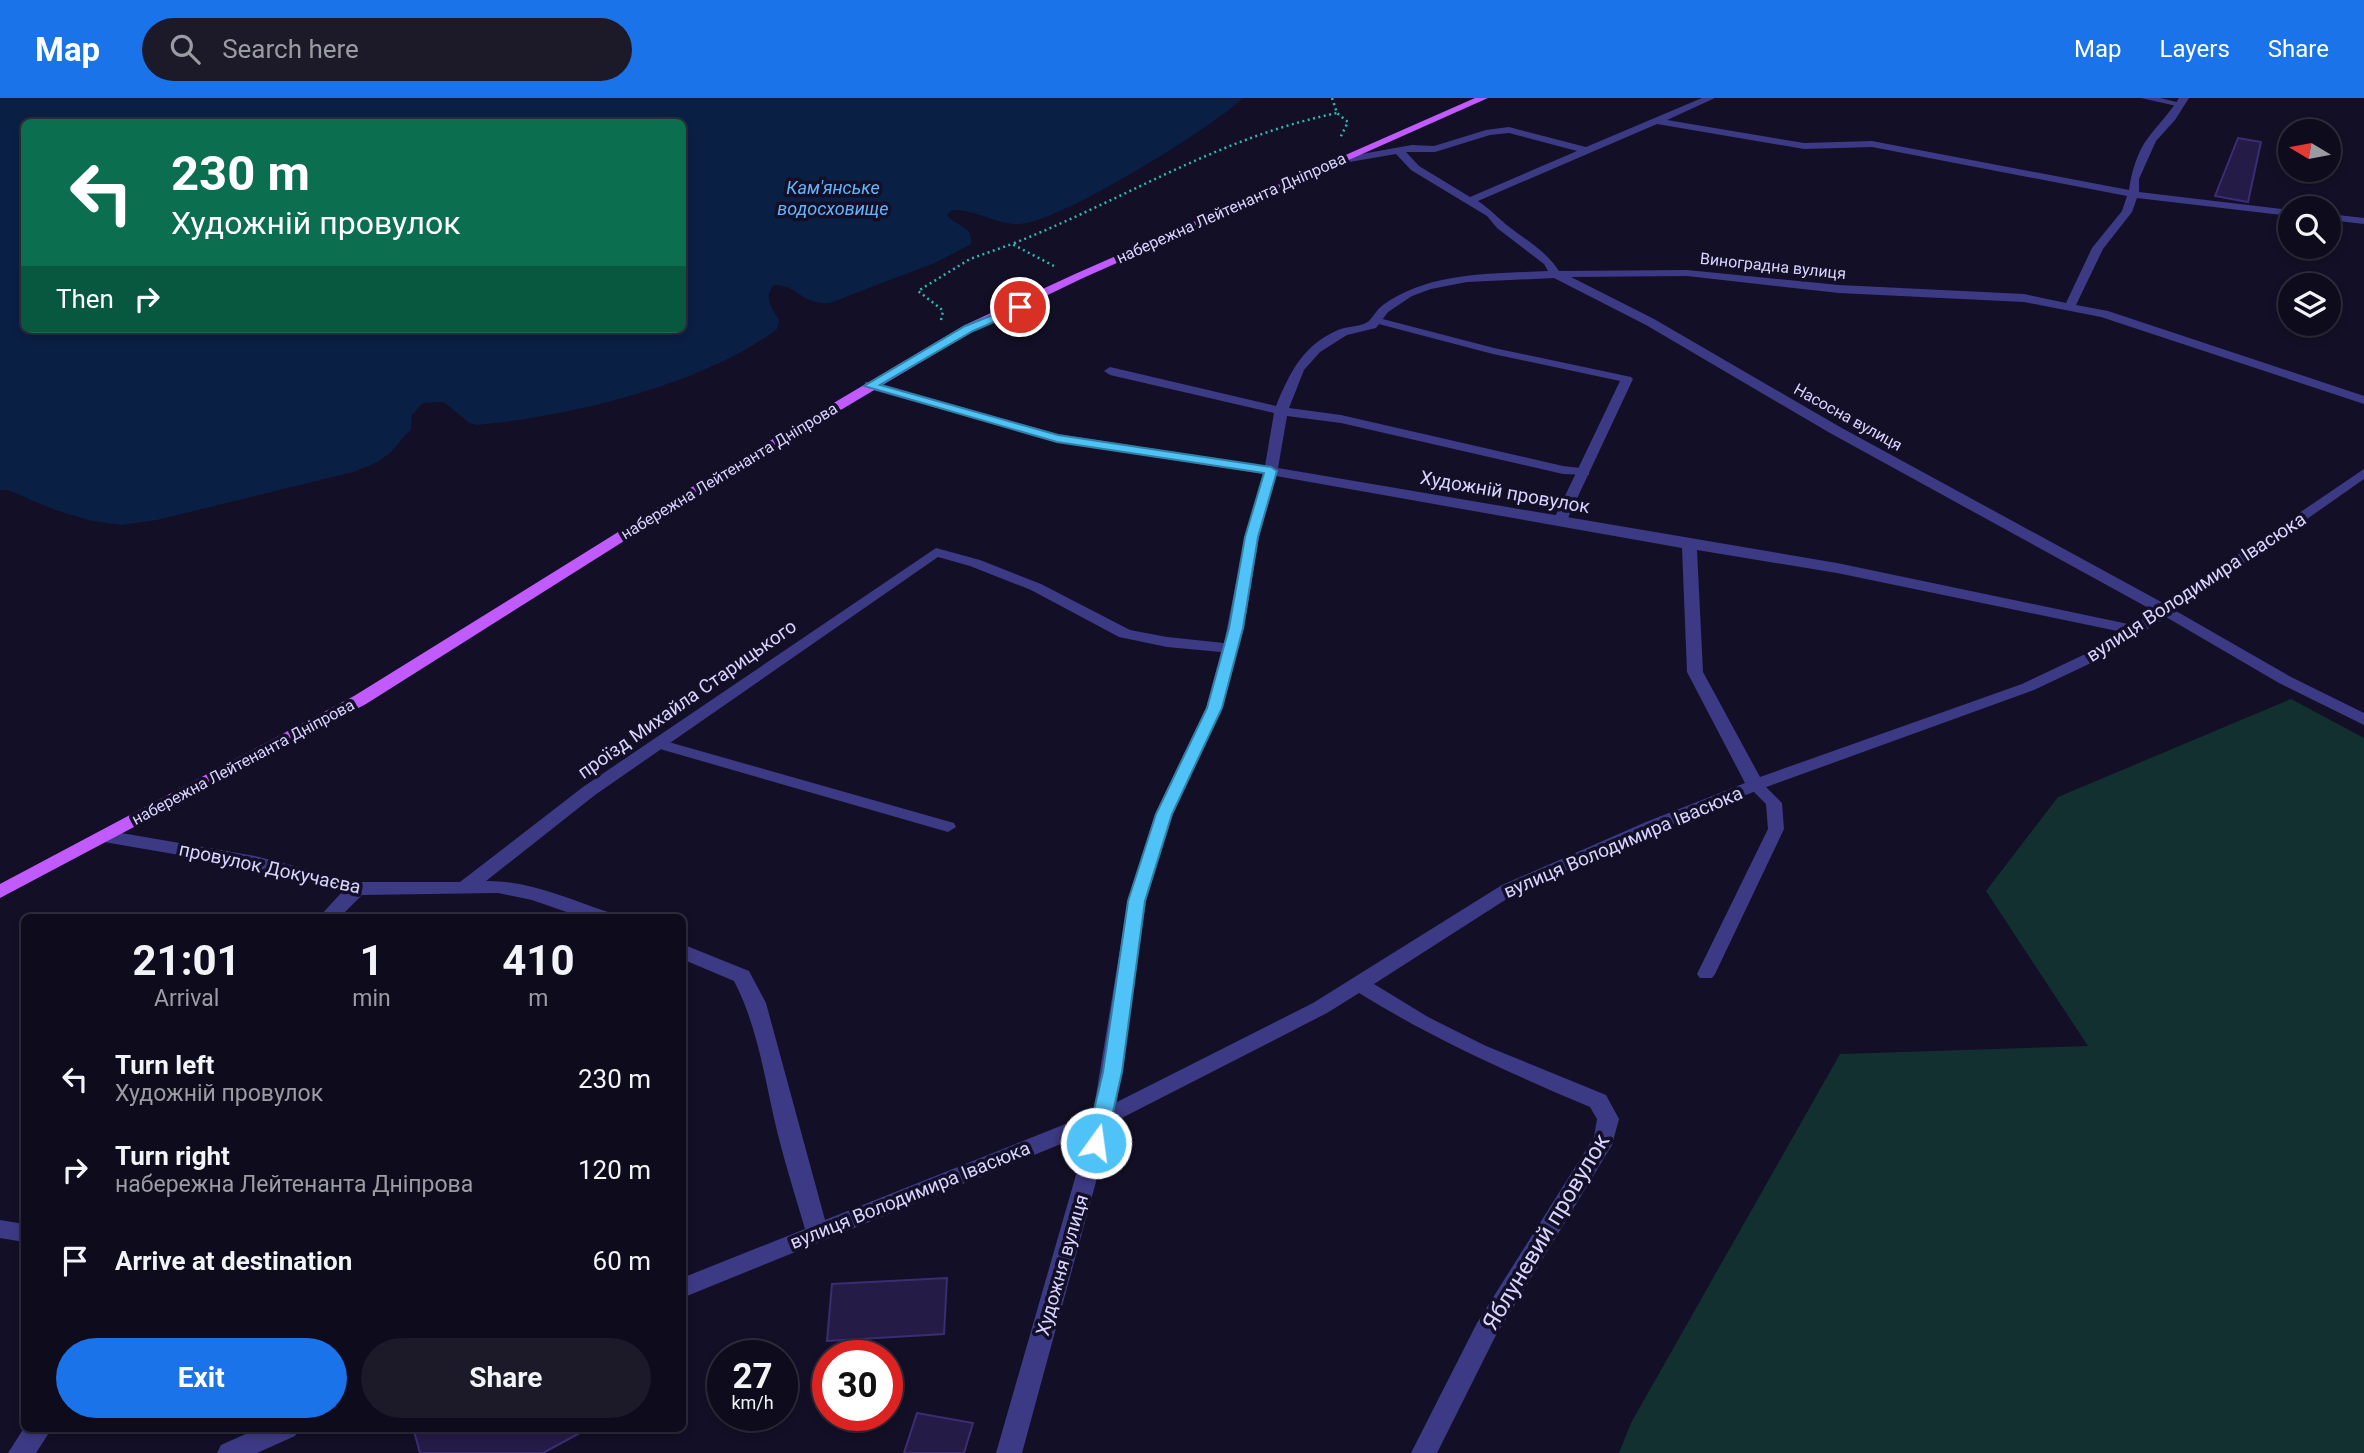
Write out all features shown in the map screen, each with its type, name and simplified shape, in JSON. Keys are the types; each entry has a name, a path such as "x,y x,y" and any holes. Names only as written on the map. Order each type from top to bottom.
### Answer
{"main road":[{"name":"набережна Лейтенанта Дніпрова","path":"0,892 360,700 665,509 969,328 1001,317 1076,278 1329,162 1483,98"}],"street":[{"path":"1470,201 1710,98"},
{"path":"2070,306 2098,248 2127,212 2135,187 2134,179 2151,140 2172,118 2183,101"},
{"path":"1655,121 1804,146 1872,144 2132,194 2278,211"},
{"path":"1329,162 1412,148 1436,149 1489,132 1509,130 1588,150"},
{"name":"Насосна вулиця","path":"1329,162 1398,150 1415,168 1491,214 1501,226 1548,262 1556,274 1650,323 1835,430 2164,610 2285,680 2364,720"},
{"path":"2341,218 2364,221"},
{"name":"Виноградна вулиця","path":"1271,471 1280,411 1298,369 1316,349 1343,332 1372,325 1384,309 1408,294 1428,286 1467,279 1556,274 1687,273 1839,289 2024,298 2070,306 2165,333 2364,400"},
{"path":"1110,371 1280,411 1341,419 1563,470 1584,472"},
{"name":"Художній провулок","path":"870,386 1057,439 1271,471 1689,545 1837,568 2136,630"},
{"name":"Художня вулиця","path":"1009,1453 1102,1118 1112,1072 1136,901 1164,814 1214,708 1231,648 1252,537 1271,471"},
{"name":"вулиця Володимира Івасюка","path":"686,1286 817,1231 1102,1118 1183,1079 1320,1008 1509,889 1652,826 1755,785 2028,687 2104,651 2248,556 2364,473"},
{"path":"1689,545 1695,672 1755,785"},
{"name":"проїзд Михайла Старицького","path":"466,887 589,791 936,552 1036,587 1125,634 1167,642 1231,648"},
{"name":"провулок Докучаєва","path":"104,836 255,862 357,888 387,890 466,887 516,890 592,914"},
{"path":"332,914 357,888"},
{"path":"686,952 742,976 756,1003 771,1052 789,1135 817,1231"},
{"name":"Яблуневий провулок","path":"1359,984 1421,1022 1479,1051 1598,1101 1608,1112 1610,1125 1604,1139 1486,1329 1424,1453"},
{"path":"0,1229 21,1232"},
{"path":"21,1453 36,1432"},
{"path":"230,1453 277,1432"}],"lane":[{"path":"2146,98 2183,101"},
{"path":"1375,320 1493,351 1627,379 1601,427 1584,472 1560,521"},
{"path":"657,744 948,827"},
{"path":"1706,974 1776,829 1774,803 1755,785"}],"path":[{"path":"1329,162 1348,122 1336,113 1332,98"},
{"path":"942,343 940,321 943,311 940,306 920,296 918,291 970,259 1053,228 1198,158 1291,121 1336,113"},
{"path":"1013,244 1076,278"}],"green space":[{"path":"2291,699 2364,738 2364,1453 1619,1453 1631,1423 1840,1054 2088,1046 1986,891 2058,797"}],"water":[{"name":"Кам'янське водосховище","path":"0,98 1243,98 1201,130 1135,172 1067,208 1040,219 1011,224 952,210 947,215 970,233 971,244 937,262 830,303 812,301 789,288 774,285 769,298 779,320 777,329 747,349 674,382 551,415 476,425 468,422 444,402 423,403 412,415 411,429 391,452 378,462 353,472 157,520 122,525 92,521 55,510 8,490 0,490"}],"building":[{"path":"2238,138 2261,142 2248,202 2215,196"},
{"path":"947,1278 944,1334 827,1340 832,1284"},
{"path":"917,1413 973,1423 964,1453 904,1453"},
{"path":"414,1432 582,1432 543,1453 420,1453"}],"route":[{"path":"1020,307 969,328 870,386 1057,439 1271,471 1252,537 1236,628 1214,708 1164,814 1136,901 1112,1072 1096,1143"}]}
